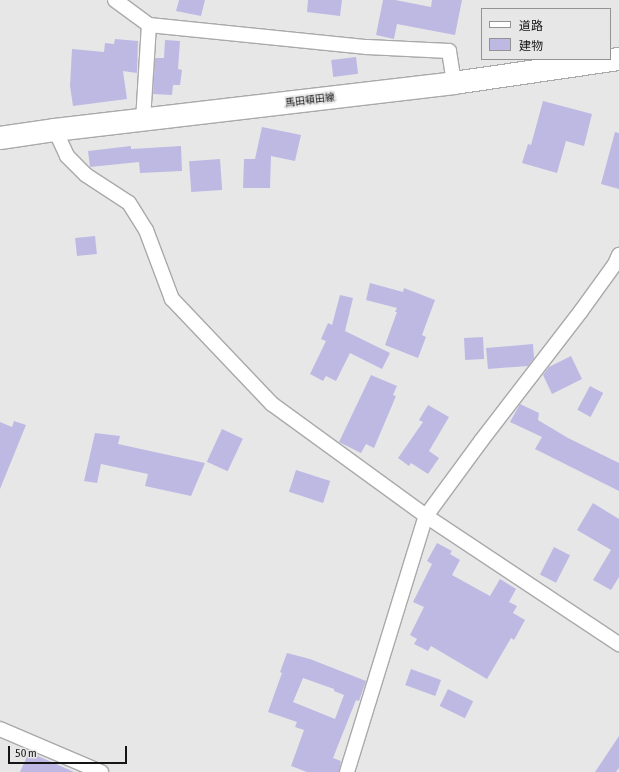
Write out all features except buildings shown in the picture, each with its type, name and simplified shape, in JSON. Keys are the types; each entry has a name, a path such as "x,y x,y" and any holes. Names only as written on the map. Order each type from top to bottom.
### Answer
{"main road":[{"name":"馬田頓田線","path":"0,138 454,82 619,59"}],"street":[{"path":"116,0 149,25 367,47 449,52 454,82"},
{"path":"143,120 149,25"},
{"path":"56,130 67,156 86,175 129,203 146,230 172,299 272,404 426,516 619,644"},
{"path":"347,772 426,516 480,441 616,264 619,255"},
{"path":"0,729 101,772"}]}
